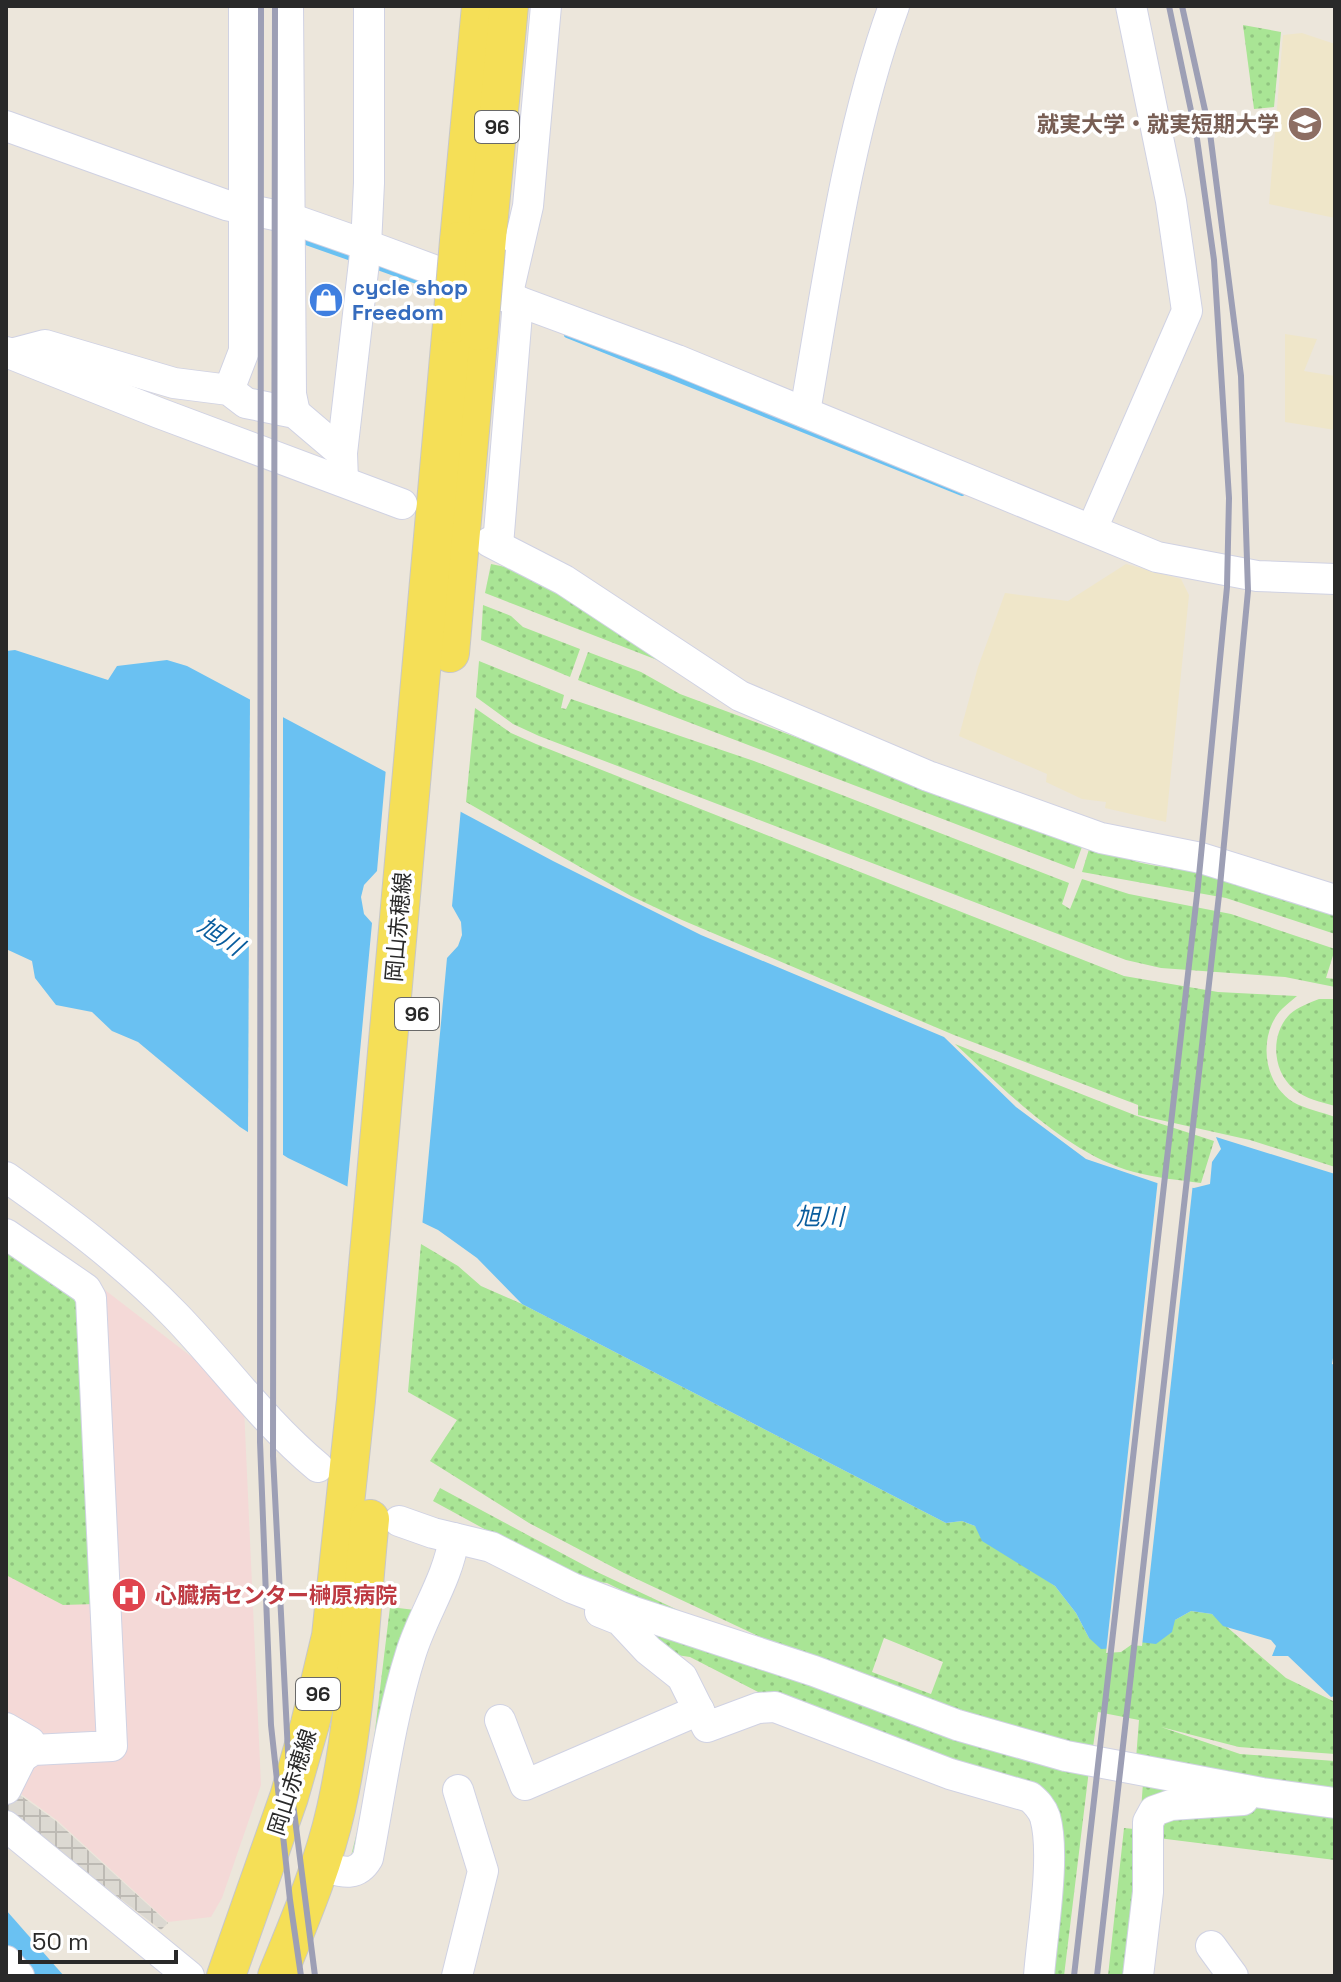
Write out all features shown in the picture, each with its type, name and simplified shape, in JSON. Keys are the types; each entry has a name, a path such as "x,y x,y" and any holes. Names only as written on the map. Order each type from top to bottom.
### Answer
{"main road":[{"name":"岡山赤穂線","path":"277,1976 320,1866 336,1809 349,1735 368,1408 473,244 481,6"},
{"name":"岡山赤穂線","path":"473,244 509,6"},
{"name":"岡山赤穂線","path":"226,1976 289,1797 322,1680 368,1408"}],"street":[{"path":"229,390 244,351 244,6"},
{"path":"288,6 291,394 295,413 342,467"},
{"path":"342,467 369,183 369,6"},
{"path":"546,6 494,543 564,580 740,696 913,770 1101,838 1201,858 1335,900"},
{"path":"805,412 834,243 861,118 894,6"},
{"path":"1092,529 1187,311 1171,201 1131,6"},
{"path":"6,126 226,205 244,217 677,360 1157,557 1257,576 1335,579"},
{"path":"8,353 45,345 174,383 229,390 246,403 295,413"},
{"path":"8,353 342,467 402,504"},
{"path":"6,1177 80,1229 176,1315 240,1391 291,1445 318,1467"},
{"path":"6,1234 86,1289 91,1298 112,1746 20,1755"},
{"path":"399,1521 491,1547 566,1585 634,1612 814,1671 957,1725 1066,1756 1275,1795 1335,1803"},
{"path":"320,1866 351,1873 362,1868 368,1858 401,1689 412,1650 440,1585 454,1538"},
{"path":"566,1585 564,1598 620,1620 648,1650 682,1677 707,1727 758,1708 788,1710 877,1747 950,1774 1030,1797 1039,1804 1045,1816 1049,1848 1039,1976"},
{"path":"500,1720 525,1785 699,1710"},
{"path":"6,1728 30,1742 20,1755 6,1789"},
{"path":"457,1976 483,1871 458,1790"},
{"path":"1138,1976 1148,1892 1147,1831 1150,1816 1160,1808 1171,1805 1251,1800 1275,1795"},
{"path":"6,1826 189,1976"},
{"path":"1211,1946 1233,1976"},
{"path":"6,1961 19,1976"}],"shaded area":[{"name":"就実大学・就実短期大学","path":"1302,33 1335,44 1335,218 1269,204 1283,35"},
{"path":"1285,334 1317,339 1304,371 1335,376 1335,430 1285,422"},
{"path":"1126,564 1181,579 1189,595 1166,822 1105,808 1106,802 1082,799 1046,782 1047,774 959,736 978,667 1005,593 1068,601"},
{"name":"心臓病センター榊原病院","path":"6,1221 105,1290 219,1378 244,1407 261,1785 222,1898 211,1917 168,1922 58,1821 6,1783"},
{"path":"6,1785 56,1821 168,1923 161,1930 6,1811"}],"green space":[{"path":"1243,25 1281,32 1274,107 1254,109"},
{"path":"491,564 524,571 683,670 485,593"},
{"path":"483,605 511,616 523,627 580,649 570,677 481,640"},
{"path":"588,652 641,672 680,694 1083,844 1074,869 578,680"},
{"path":"479,661 564,695 561,708 566,709 571,699 754,761 1069,883 1062,904 1070,909 1082,879 1129,894 1231,914 1335,949 1326,978 1335,979 1335,987 1285,977 1161,968 1126,960 513,724 476,697"},
{"path":"475,708 511,733 536,744 1124,976 1218,992 1297,996 1280,1011 1270,1029 1268,1064 1284,1095 1308,1109 1335,1117 1335,1167 1250,1140 1138,1115 1138,1105 954,1035 631,896 466,802"},
{"path":"1090,846 1152,865 1189,864 1335,912 1335,934 1226,898 1082,872"},
{"path":"1319,999 1335,999 1335,1106 1298,1092 1281,1072 1276,1052 1279,1032 1290,1014"},
{"path":"955,1044 1137,1116 1214,1141 1201,1183 1134,1172 1085,1151 1016,1100"},
{"path":"421,1244 458,1266 481,1286 522,1304 946,1523 962,1521 975,1526 1055,1586 1076,1613 1089,1638 1175,1620 1191,1611 1212,1614 1286,1678 1335,1702 1335,1754 1239,1747 1161,1727 1240,1754 1335,1761 1335,1794 1136,1759 1139,1720 1098,1712 1092,1754 816,1663 624,1573 529,1523 430,1461 457,1420 408,1392","holes":["884,1638 943,1662 931,1694 872,1672"]},
{"path":"6,1248 80,1298 95,1604 63,1605 6,1575"},
{"path":"440,1488 595,1571 718,1629 661,1610 607,1583 578,1580 433,1501"},
{"path":"390,1607 415,1610 370,1810 351,1856 368,1788"},
{"path":"625,1618 1089,1770 1064,1976 1043,1976 1048,1813 774,1700 690,1657 663,1653"},
{"path":"1143,1783 1250,1797 1155,1802 1131,1976 1108,1976 1124,1828 1134,1829 1141,1810"},
{"path":"1239,1806 1335,1810 1335,1860 1158,1838 1155,1820"}],"water":[{"name":"旭川","path":"15,650 108,680 117,666 167,660 187,666 553,861 701,935 944,1037 1016,1107 1086,1159 1160,1184 1194,1188 1210,1184 1212,1162 1221,1149 1216,1137 1335,1174 1335,1346 1332,1364 1335,1365 1335,1696 1331,1697 1288,1656 1272,1656 1276,1646 1271,1640 1223,1626 1212,1614 1191,1611 1175,1620 1172,1632 1156,1644 1130,1641 1120,1648 1101,1649 1089,1638 1076,1613 1055,1586 982,1541 975,1526 962,1521 946,1523 522,1304 477,1258 438,1230 288,1158 240,1127 138,1042 112,1031 92,1012 56,1005 35,978 32,961 6,949 6,651"},
{"path":"6,1910 64,1976 27,1976 6,1952"}],"pier":[{"path":"250,695 283,713 283,1160 248,1137"},
{"path":"386,768 461,808 452,906 461,922 462,935 458,946 447,958 422,1227 347,1191 372,923 364,914 361,897 364,885 377,871"},
{"path":"1158,1179 1193,1183 1142,1646 1131,1645 1121,1652 1106,1653"}],"waterway":[{"path":"300,240 357,260"},
{"path":"372,265 444,291"},
{"path":"567,335 962,493"}],"railway":[{"path":"261,6 260,1442 271,1725 301,1976"},
{"path":"275,6 273,1456 289,1772 315,1976"},
{"path":"1074,1976 1198,886 1227,587 1229,498 1214,260 1197,139 1169,6"},
{"path":"1097,1976 1220,886 1248,591 1241,376 1210,133 1182,6"}],"place":[{"name":"就実大学・就実短期大学","path":"1305,124"},
{"name":"cycle shop Freedom","path":"326,300"},
{"name":"心臓病センター榊原病院","path":"129,1595"}]}
